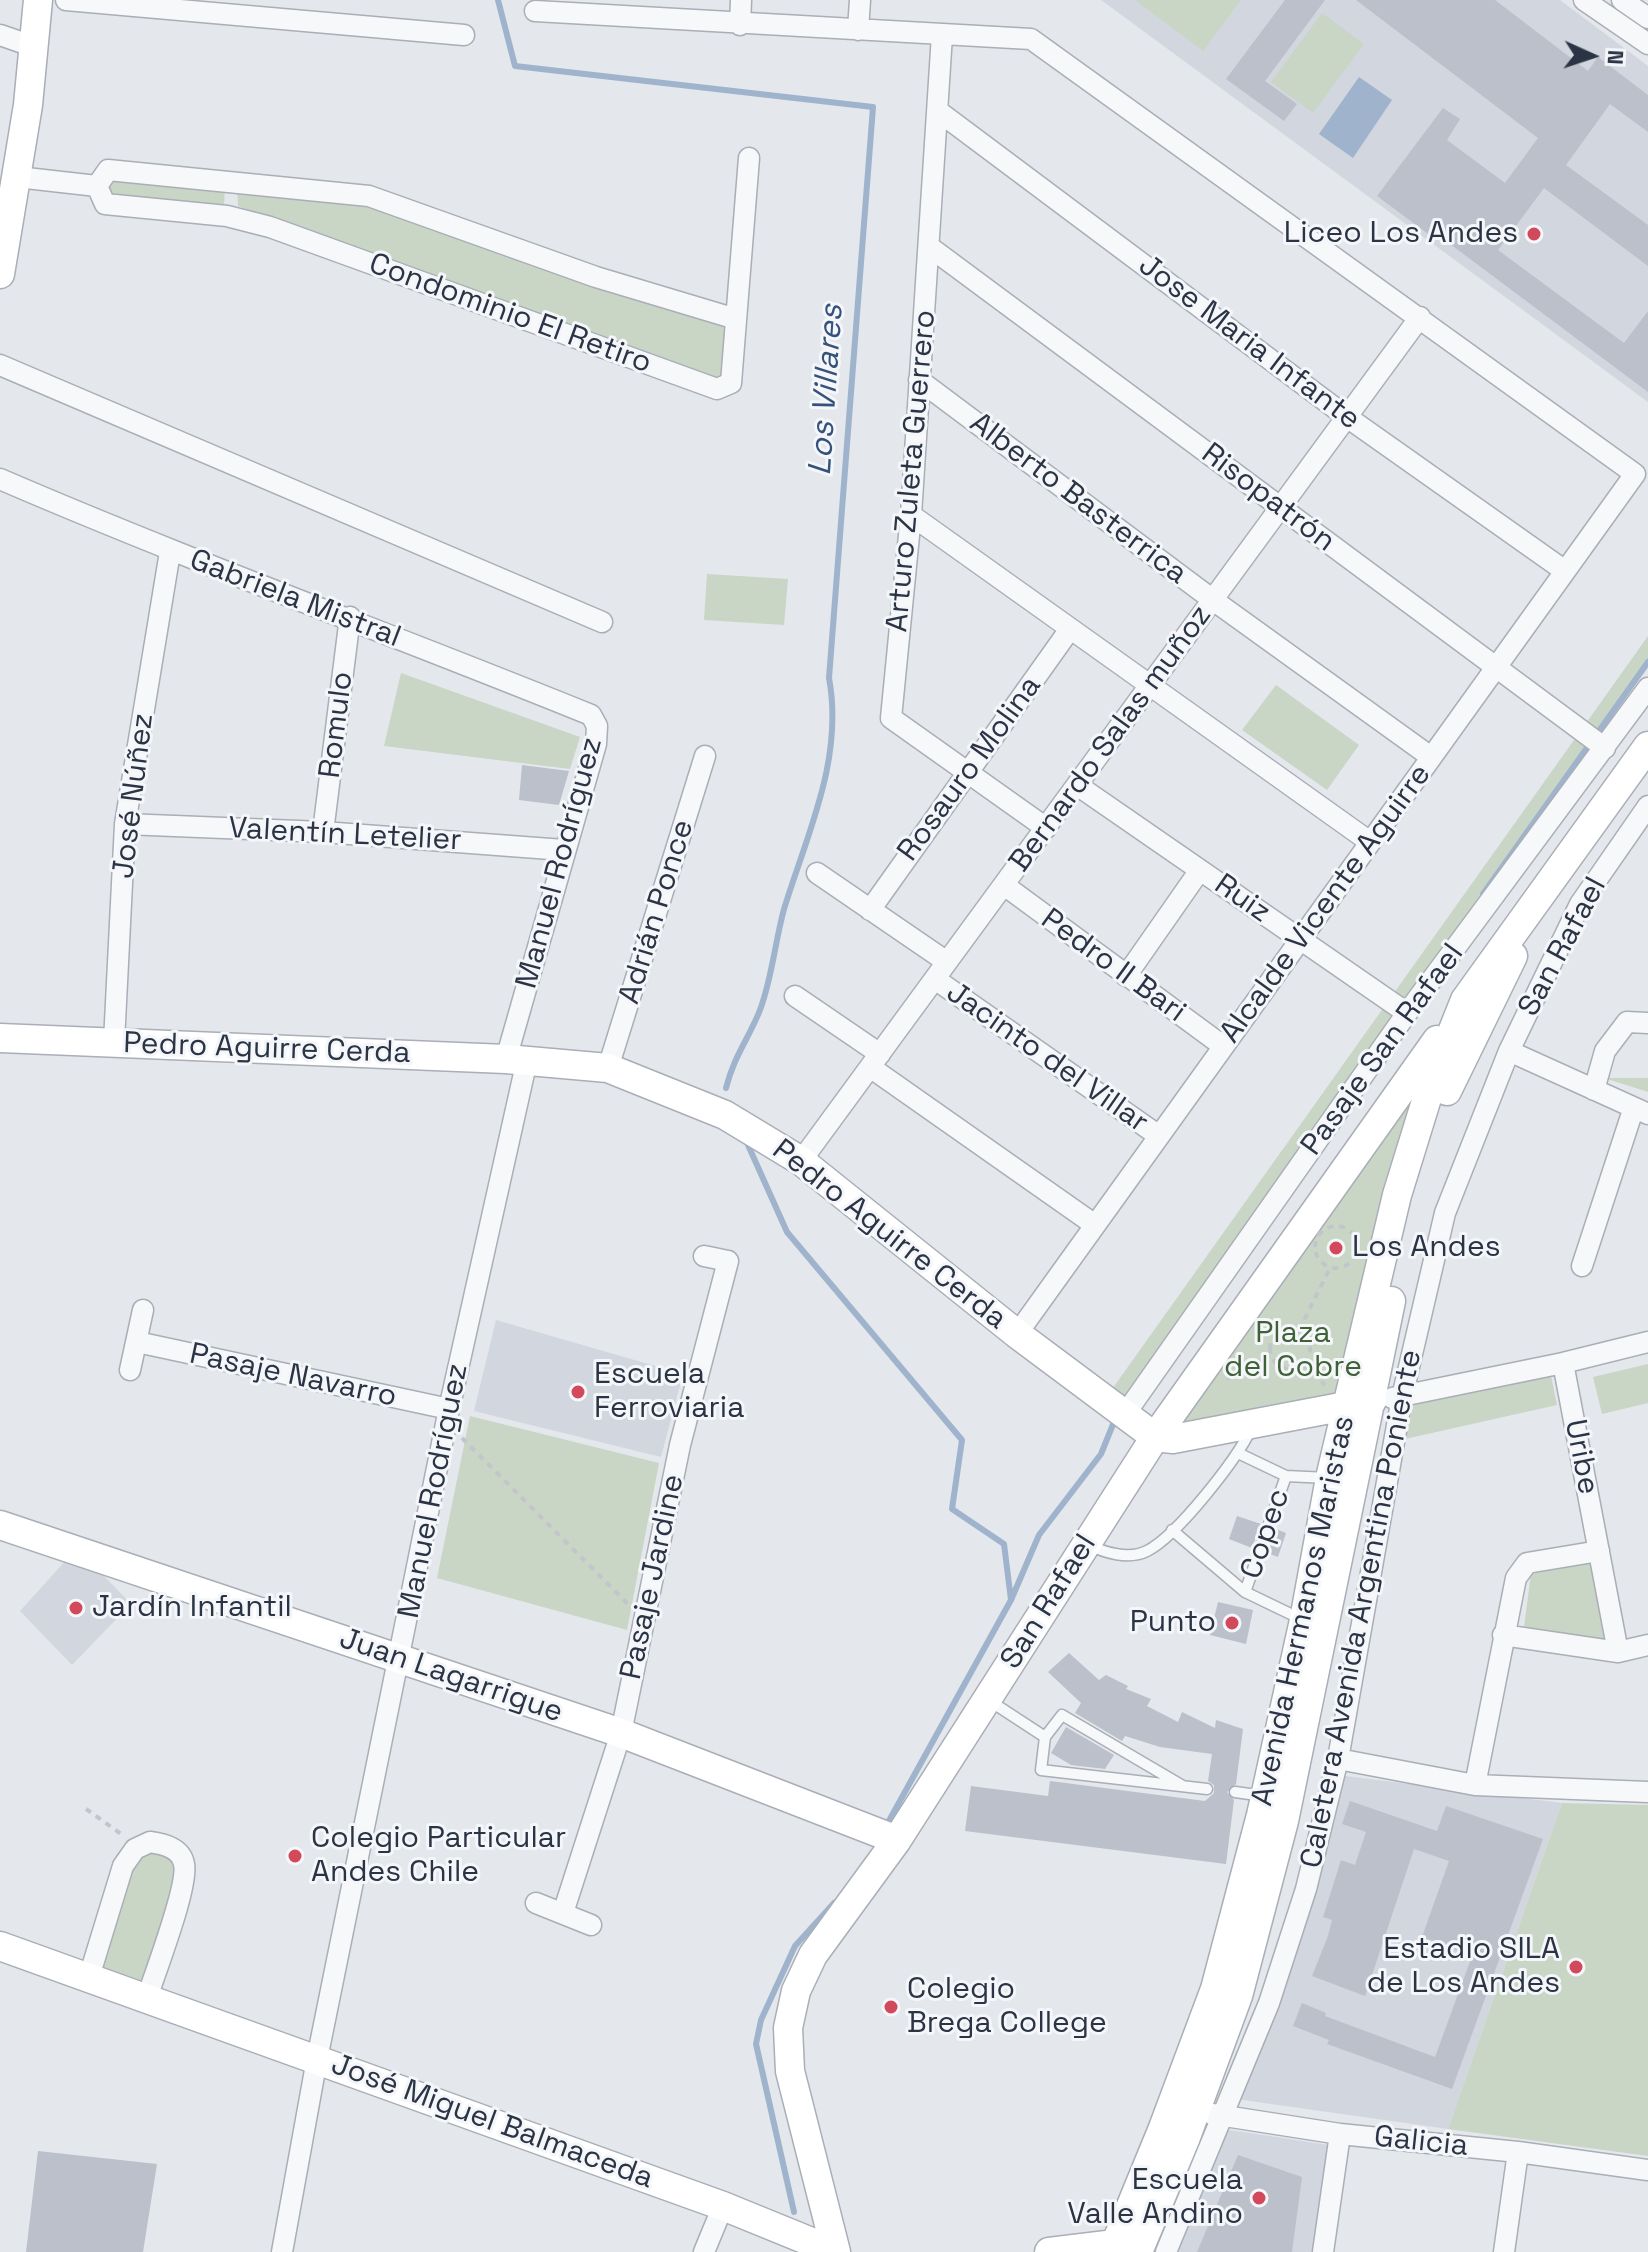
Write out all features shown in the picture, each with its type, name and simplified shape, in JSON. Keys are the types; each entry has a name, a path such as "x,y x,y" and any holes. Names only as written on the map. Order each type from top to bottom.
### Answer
{"street":[{"path":"1,265 17,177 38,0"},
{"path":"66,0 464,35"},
{"path":"740,25 741,0"},
{"path":"858,30 860,0"},
{"path":"1584,0 1608,7 1648,44"},
{"path":"1622,0 1648,18"},
{"path":"535,11 581,7 740,25 1031,39 1420,317"},
{"path":"0,35 32,46"},
{"name":"Arturo Zuleta Guerrero","path":"942,35 931,248 911,515 891,718 1046,828"},
{"name":"Jose Maria Infante","path":"938,111 1347,417 1565,571"},
{"name":"Condominio El Retiro","path":"97,186 105,204 227,216 270,227 717,389 731,383 749,158"},
{"name":"Condominio El Retiro","path":"97,186 108,170 369,196 596,277 736,319"},
{"name":"Condominio El Retiro","path":"17,177 97,186"},
{"path":"227,216 230,181"},
{"name":"Risopatrón","path":"931,248 1605,748"},
{"name":"Bernardo Salas muñoz","path":"801,1161 1420,317"},
{"name":"Alcalde Vicente Aguirre","path":"1017,1334 1635,474 1420,317"},
{"path":"0,365 602,622"},
{"name":"Alberto Basterrica","path":"919,380 1213,600 1431,757"},
{"name":"Gabriela Mistral","path":"0,479 170,552 350,617 591,715"},
{"path":"911,515 1370,842"},
{"name":"José Núñez","path":"114,1042 125,824 170,552"},
{"name":"Romulo","path":"323,832 350,617"},
{"name":"Rosauro Molina","path":"870,910 1070,629"},
{"name":"Pasaje San Rafael","path":"1123,1417 1407,1013 1648,688"},
{"name":"Manuel Rodríguez","path":"282,2252 317,2059 400,1660 517,1060 564,850 596,744 597,726 591,715"},
{"name":"San Rafael","path":"1547,886 1648,746"},
{"name":"Adrián Ponce","path":"608,1068 705,756"},
{"name":"Ruiz","path":"1077,785 1407,1013"},
{"name":"San Rafael","path":"1509,1051 1580,904 1648,806"},
{"name":"Valentín Letelier","path":"125,824 323,832 564,850"},
{"path":"1126,976 1200,870"},
{"name":"Jacinto del Villar","path":"817,873 947,962"},
{"name":"Pedro II Bari","path":"1004,885 1223,1046"},
{"name":"Avenida Hermanos Maristas","path":"1121,2249 1215,1989 1265,1796 1304,1620 1330,1478 1397,1195 1431,1085 1465,1000 1547,886"},
{"name":"Avenida Hermanos Maristas","path":"1121,2249 1209,2114 1284,1821 1350,1399 1448,1087 1547,886"},
{"name":"Jacinto del Villar","path":"935,979 1159,1136"},
{"path":"795,996 1095,1225"},
{"name":"San Rafael","path":"836,2252 790,2071 788,2028 796,1991 813,1955 897,1840 1155,1437 1465,1000"},
{"path":"1594,1090 1605,1051 1627,1022 1648,1023"},
{"name":"Pedro Aguirre Cerda","path":"0,1038 517,1060 608,1068 725,1115 801,1161 1123,1417 1155,1437"},
{"path":"1509,1051 1641,1112 1582,1266"},
{"name":"Caletera Avenida Argentina Poniente","path":"1166,2252 1209,2114 1269,2003 1301,1904 1338,1759 1402,1397 1445,1213 1509,1051"},
{"name":"Pasaje Jardine","path":"563,1913 621,1733 680,1445 728,1261 704,1256"},
{"path":"130,1370 143,1310"},
{"name":"Pasaje Navarro","path":"137,1342 448,1416"},
{"path":"1155,1437 1173,1439 1350,1399 1402,1397 1648,1342"},
{"name":"Uribe","path":"1563,1363 1618,1652"},
{"name":"Juan Lagarrigue","path":"0,1525 621,1733 897,1840"},
{"path":"1475,1785 1516,1578 1527,1563 1599,1551"},
{"path":"1503,1635 1618,1652 1648,1645"},
{"path":"1338,1759 1475,1785 1648,1792"},
{"path":"89,1977 123,1866 139,1846 150,1842 172,1848 185,1866 184,1879 146,2001"},
{"path":"536,1903 591,1925"},
{"name":"José Miguel Balmaceda","path":"0,1946 723,2206 836,2252"},
{"name":"Galicia","path":"1209,2114 1340,2134 1518,2152 1648,2170"},
{"path":"1323,2252 1340,2134"},
{"path":"1504,2252 1518,2152"},
{"path":"704,2252 723,2206"},
{"path":"1049,2252 1121,2249"}],"lane":[{"name":"Copec","path":"1086,1543 1107,1555 1146,1552 1172,1530 1240,1454 1254,1423"},
{"name":"Copec","path":"1240,1454 1286,1476 1330,1478"},
{"name":"Copec","path":"1245,1592 1286,1476"},
{"name":"Copec","path":"1172,1530 1245,1592 1304,1620"},
{"path":"988,1700 1045,1737"},
{"path":"1183,1786 1062,1715 1045,1737 1041,1770 1207,1789"},
{"path":"1235,1792 1265,1796"}],"path":[{"path":"1298,1330 1330,1268 1348,1265 1356,1255 1354,1234 1342,1226"},
{"path":"1298,1330 1310,1346 1304,1365"},
{"path":"1298,1330 1279,1332 1271,1342 1270,1356 1284,1369 1304,1365 1350,1399"},
{"path":"448,1416 644,1620"},
{"path":"86,1809 139,1846"}],"shaded area":[{"name":"Liceo Los Andes","path":"1101,0 1560,0 1648,66 1648,402"},
{"name":"Escuela Ferroviaria","path":"496,1320 683,1374 661,1457 474,1411"},
{"name":"Jardín Infantil","path":"77,1548 131,1604 72,1665 20,1611"},
{"path":"1337,1775 1562,1803 1448,2129 1236,2099"},
{"name":"Escuela Valle Andino","path":"1223,2129 1329,2145 1312,2252 1176,2252"}],"green space":[{"path":"1135,0 1241,0 1203,51"},
{"path":"1322,13 1364,44 1313,113 1271,82"},
{"path":"113,173 225,181 224,209 107,201 101,184"},
{"path":"237,186 372,202 728,325 725,373 717,380 238,206"},
{"path":"707,574 788,579 784,625 704,620"},
{"path":"1648,636 1648,662 1123,1401 1110,1392"},
{"path":"401,673 580,737 570,769 384,746"},
{"path":"1276,685 1359,745 1327,790 1242,730"},
{"path":"1604,1078 1648,1078 1648,1092"},
{"name":"Plaza del Cobre","path":"1412,1099 1367,1261 1336,1398 1173,1431"},
{"path":"1648,1364 1648,1403 1602,1414 1593,1377"},
{"path":"1550,1371 1557,1405 1405,1439 1414,1402"},
{"path":"470,1416 659,1463 627,1630 437,1578"},
{"path":"1591,1563 1608,1644 1524,1627 1531,1574"},
{"name":"Estadio SILA de Los Andes","path":"1562,1803 1648,1805 1648,2156 1448,2129"},
{"path":"152,1846 179,1864 143,1995 95,1975 128,1869"}],"water":[{"path":"1359,77 1392,100 1353,158 1319,134"}],"building":[{"path":"1285,0 1325,0 1265,81 1297,104 1284,121 1226,79"},
{"path":"1356,0 1495,0 1588,71 1598,57 1648,95 1648,132 1610,104 1566,165 1648,225 1648,266 1544,188 1498,250 1624,343 1648,311 1648,392 1438,235 1435,239 1377,196 1443,108 1460,119 1447,140 1505,183 1538,138"},
{"path":"522,765 569,771 559,805 519,800"},
{"path":"1237,1516 1261,1524 1252,1548 1229,1539"},
{"path":"1276,1529 1286,1533 1278,1557 1267,1553"},
{"name":"Punto","path":"1218,1602 1253,1610 1246,1644 1210,1635"},
{"path":"1069,1653 1099,1680 1106,1675 1128,1686 1126,1689 1151,1699 1147,1706 1178,1722 1182,1712 1215,1728 1216,1720 1243,1729 1236,1784 1227,1792 1234,1800 1226,1864 965,1831 971,1786 1048,1796 1050,1781 1205,1801 1214,1793 1214,1785 1208,1781 1212,1754 1160,1747 1125,1736 1122,1741 1075,1713 1081,1703 1048,1672"},
{"path":"1066,1727 1114,1755 1105,1769 1071,1765 1051,1753"},
{"path":"1350,1801 1437,1831 1446,1806 1543,1839 1452,2089 1327,2044 1329,2040 1293,2026 1302,2003 1326,2013 1325,2016 1435,2057 1472,1956 1422,1937 1449,1861 1414,1849 1365,1996 1312,1976 1332,1920 1323,1917 1341,1860 1355,1865 1366,1832 1342,1824"},
{"path":"38,2151 157,2164 143,2252 26,2252"},
{"path":"1238,2155 1302,2177 1292,2252 1197,2252"}],"waterway":[{"name":"Los Villares","path":"498,0 515,66 873,107 829,678 832,738 821,796 784,909 764,998 726,1088"},
{"path":"1483,894 1648,662"},
{"path":"748,1145 787,1232 962,1440 952,1509 1004,1544 1011,1600 885,1828"},
{"path":"1011,1600 1039,1535 1101,1454 1116,1417"},
{"path":"794,2212 756,2044 761,2020 795,1946 834,1903"}],"place":[{"name":"Liceo Los Andes","path":"1534,234"},
{"name":"Los Andes","path":"1336,1248"},
{"name":"Escuela Ferroviaria","path":"578,1392"},
{"name":"Jardín Infantil","path":"76,1608"},
{"name":"Punto","path":"1232,1623"},
{"name":"Colegio Particular Andes Chile","path":"295,1856"},
{"name":"Estadio SILA de Los Andes","path":"1576,1967"},
{"name":"Colegio Brega College","path":"891,2007"},
{"name":"Escuela Valle Andino","path":"1259,2198"}]}
